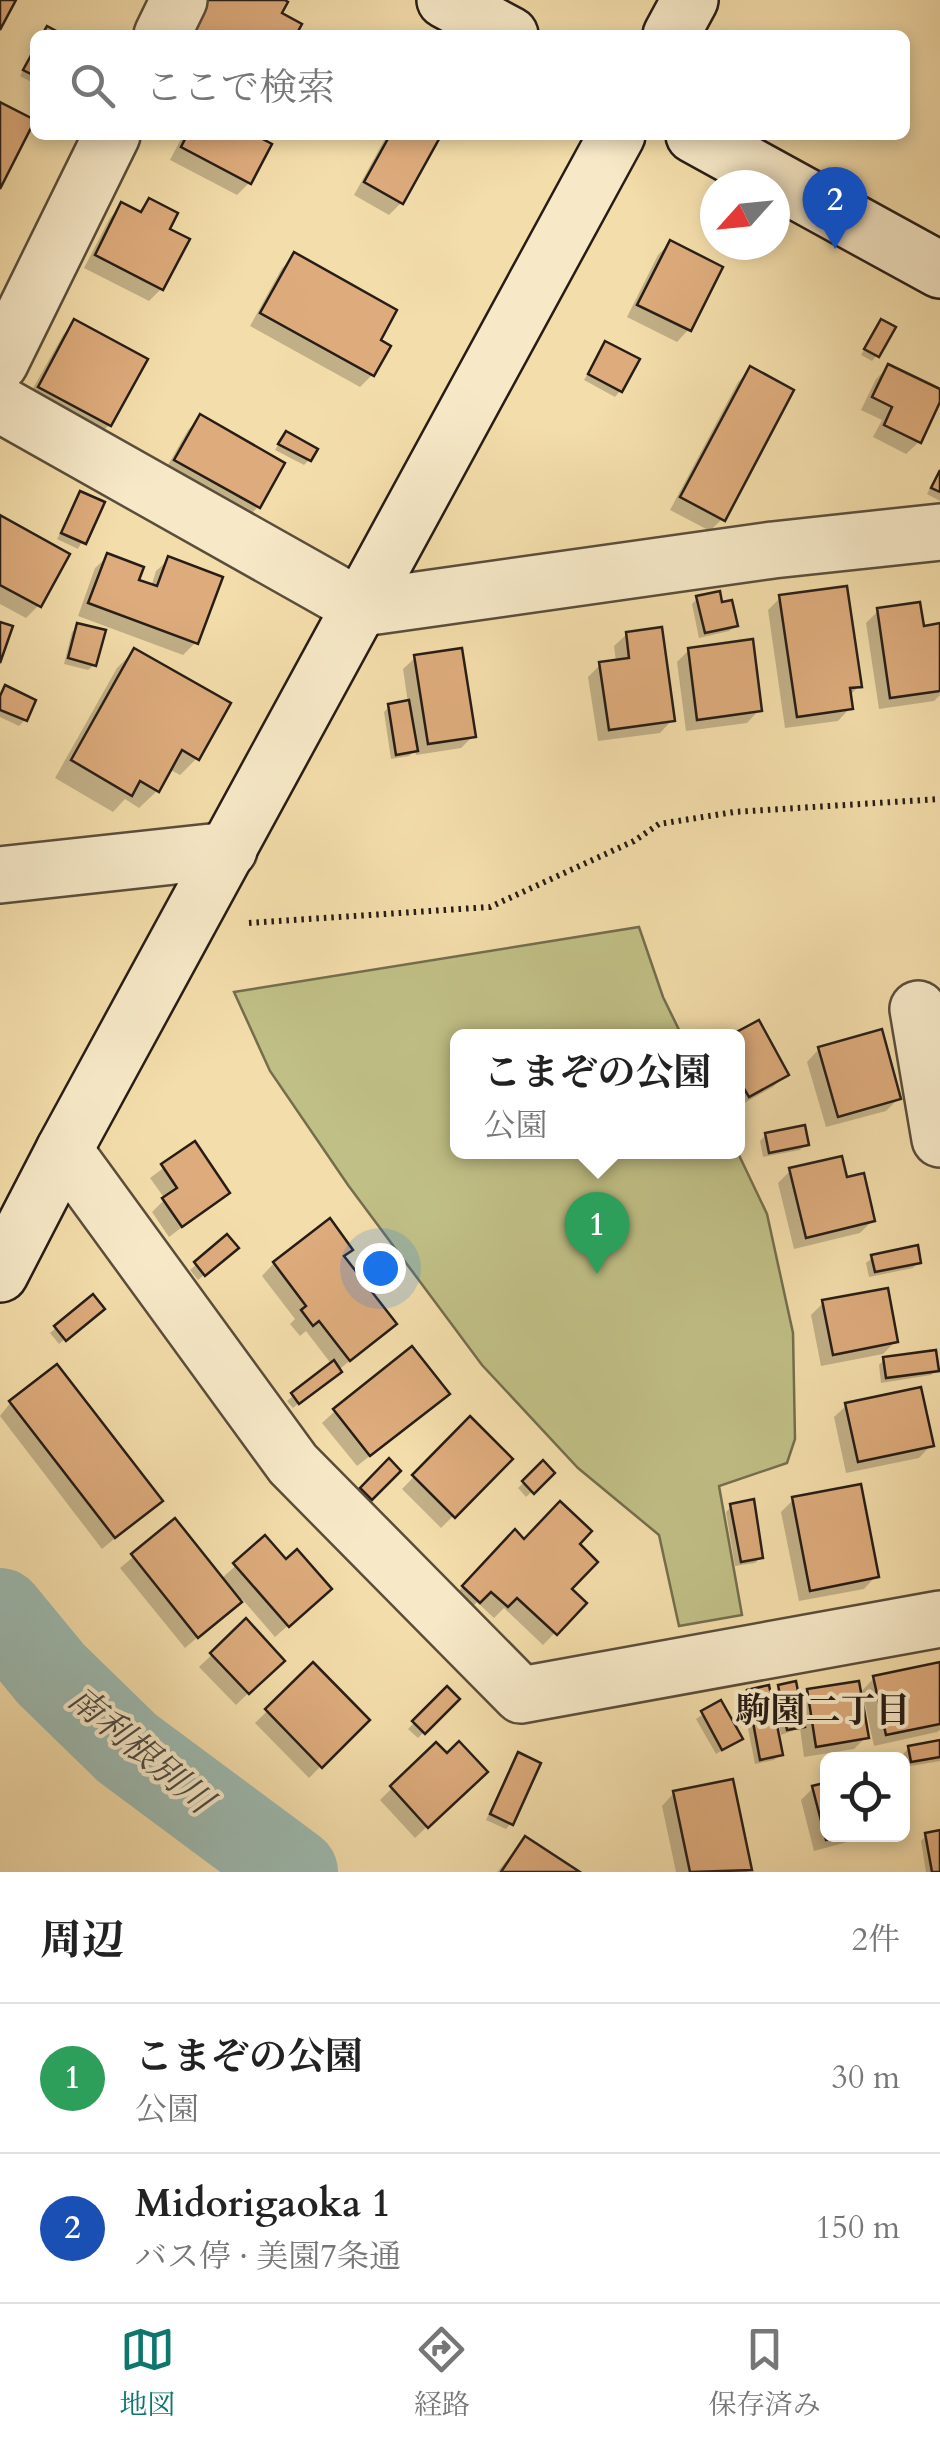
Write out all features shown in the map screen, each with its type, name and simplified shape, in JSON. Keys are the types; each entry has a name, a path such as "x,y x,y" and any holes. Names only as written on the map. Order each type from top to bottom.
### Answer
{"street":[{"path":"164,30 179,0"},
{"path":"445,0 501,30"},
{"path":"674,30 690,0"},
{"path":"0,364 110,140"},
{"path":"0,1274 614,140"},
{"path":"703,140 940,270"},
{"path":"0,404 362,608 773,550 940,532"},
{"path":"0,875 230,850"},
{"path":"918,1009 940,1139"},
{"path":"64,1150 293,1464 521,1695 940,1618"}],"path":[{"path":"188,926 490,907 634,841 659,824 734,812 940,798"}],"shaded area":[{"path":"639,927 679,1029 450,1029 450,1159 741,1159 767,1214 793,1333 795,1439 787,1463 719,1486 742,1615 679,1626 659,1535 578,1468 482,1365 348,1185 270,1071 234,992"}],"building":[{"path":"0,0 16,0 0,30"},
{"path":"208,0 285,0 288,2 282,13 302,24 299,30 192,30"},
{"path":"0,102 30,117 30,130 0,189"},
{"path":"184,140 264,140 272,144 251,184 181,147"},
{"path":"387,140 438,140 403,204 364,182"},
{"path":"149,198 178,213 170,229 190,239 163,290 95,255 121,202 141,212"},
{"path":"670,240 700,255 700,260 723,267 691,331 637,305"},
{"path":"294,252 397,310 381,340 391,346 374,376 260,313"},
{"path":"74,319 148,359 111,426 38,387"},
{"path":"881,319 896,327 879,357 864,349"},
{"path":"605,341 640,359 622,392 588,374"},
{"path":"888,364 940,389 940,402 921,443 884,425 892,407 872,397"},
{"path":"750,366 794,390 725,521 680,497"},
{"path":"200,414 285,463 260,508 174,460"},
{"path":"286,431 318,449 311,461 278,444"},
{"path":"940,470 940,492 931,488"},
{"path":"80,491 105,502 86,544 61,533"},
{"path":"0,515 70,554 41,607 0,585"},
{"path":"107,553 144,567 139,580 157,586 168,556 223,577 198,644 88,603"},
{"path":"847,586 862,687 850,688 853,709 797,717 779,595"},
{"path":"720,591 722,602 732,600 738,626 705,633 696,596"},
{"path":"920,602 924,626 940,623 940,691 890,698 877,608"},
{"path":"0,622 13,626 0,663"},
{"path":"77,623 106,630 96,666 68,658"},
{"path":"662,627 675,721 609,730 599,662 629,658 626,632"},
{"path":"753,639 762,711 697,720 688,648"},
{"path":"134,648 231,703 199,760 182,750 159,792 140,781 132,796 71,760"},
{"path":"462,648 476,737 428,744 414,655"},
{"path":"5,685 36,700 27,721 0,710"},
{"path":"409,700 418,751 396,755 388,704"},
{"path":"759,1020 789,1075 749,1097 745,1090 742,1029"},
{"path":"882,1029 901,1099 838,1117 818,1047"},
{"path":"805,1125 809,1145 769,1153 765,1133"},
{"path":"195,1141 230,1193 182,1227 162,1198 177,1188 161,1164"},
{"path":"842,1156 847,1177 864,1173 875,1221 806,1238 789,1168"},
{"path":"330,1218 353,1250 344,1256 397,1324 350,1361 319,1321 313,1326 301,1310 306,1306 273,1262"},
{"path":"227,1234 239,1248 205,1276 194,1262"},
{"path":"918,1245 921,1263 875,1272 871,1255"},
{"path":"888,1288 898,1342 833,1355 822,1300"},
{"path":"93,1294 105,1309 66,1341 54,1326"},
{"path":"412,1346 450,1394 370,1456 333,1409"},
{"path":"936,1350 939,1371 886,1378 883,1357"},
{"path":"334,1360 342,1372 299,1404 291,1393"},
{"path":"57,1364 163,1501 115,1538 9,1401"},
{"path":"921,1387 934,1446 858,1462 845,1403"},
{"path":"470,1416 513,1459 455,1518 412,1475"},
{"path":"389,1458 401,1471 372,1500 360,1488"},
{"path":"543,1460 555,1473 534,1494 522,1481"},
{"path":"861,1484 879,1577 810,1591 792,1497"},
{"path":"754,1499 763,1558 741,1562 730,1504"},
{"path":"560,1501 592,1531 580,1544 598,1562 572,1589 587,1603 557,1635 517,1598 508,1607 491,1592 480,1603 462,1586 515,1529 524,1539"},
{"path":"175,1518 242,1602 198,1638 131,1554"},
{"path":"265,1535 286,1559 297,1549 332,1589 289,1627 233,1563"},
{"path":"246,1618 285,1661 249,1694 210,1653"},
{"path":"313,1662 370,1720 322,1768 265,1709"},
{"path":"940,1662 940,1724 886,1735 873,1676"},
{"path":"796,1681 805,1727 787,1730 778,1685"},
{"path":"859,1681 869,1738 816,1747 807,1689"},
{"path":"769,1685 783,1755 760,1760 747,1690"},
{"path":"447,1686 460,1699 425,1734 412,1721"},
{"path":"721,1700 743,1739 722,1750 701,1711"},
{"path":"940,1740 940,1757 911,1762 908,1746"},
{"path":"459,1741 488,1772 428,1828 390,1786 436,1742 447,1753"},
{"path":"518,1752 541,1763 513,1825 490,1814"},
{"path":"733,1779 752,1870 690,1872 673,1791"},
{"path":"820,1784 820,1817 812,1786"},
{"path":"940,1830 940,1872 932,1872 925,1833"},
{"path":"525,1836 580,1872 501,1872"}],"waterway":[{"name":"南利根別川","path":"0,1612 51,1674 127,1748 294,1872"}],"place":[{"name":"Midorigaoka 1","path":"835,249"},
{"name":"こまぞの公園","path":"597,1274"}],"district":[{"name":"駒園二丁目","path":"823,1711"}]}
